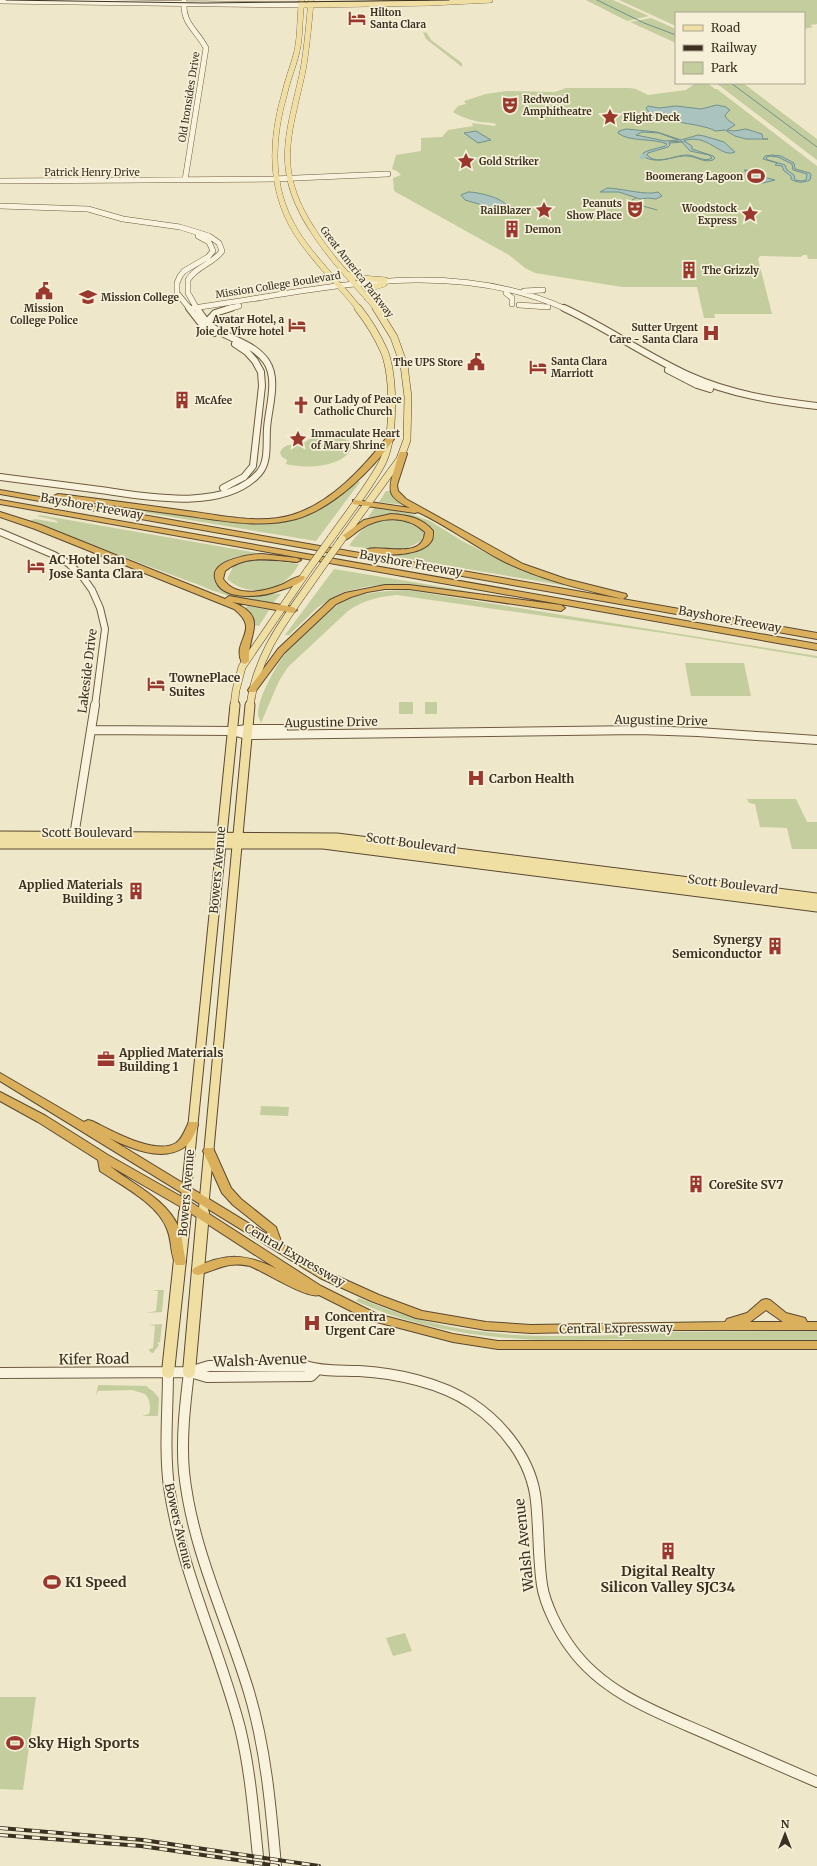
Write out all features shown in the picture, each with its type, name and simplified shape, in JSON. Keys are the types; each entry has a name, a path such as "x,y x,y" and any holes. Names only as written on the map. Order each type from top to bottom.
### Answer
{"highway":[{"path":"0,488 238,520 273,520 296,517 323,504 362,472 390,439"},
{"path":"403,454 393,485 394,492 405,502 436,517 506,559 535,572 578,585 663,605 688,614"},
{"name":"Bayshore Freeway","path":"0,492 817,636"},
{"name":"Bayshore Freeway","path":"0,502 817,647"},
{"path":"356,502 405,509 436,517"},
{"path":"0,514 38,527 236,607 246,613 251,620 251,626 244,653 245,661"},
{"path":"241,534 367,551 397,553 419,548 427,541 429,534 423,525 418,522 401,517 388,517 367,522 342,539"},
{"path":"301,578 275,591 252,594 238,592 229,588 223,584 220,577 223,568 231,562 243,558 262,557 303,561 481,587"},
{"path":"252,690 281,651 324,610 348,595 375,588 409,588 645,621 675,622"},
{"path":"196,590 244,602 293,610"},
{"name":"Central Expressway","path":"0,1076 186,1191 276,1244 324,1275 375,1298 420,1315 460,1323 508,1329 673,1326 817,1326"},
{"name":"Central Expressway","path":"0,1096 61,1130 104,1158 185,1204 317,1288 373,1317 453,1338 498,1345 817,1345"},
{"path":"66,1116 104,1130 136,1145 155,1150 169,1149 178,1146 185,1140 192,1125"},
{"path":"209,1150 226,1190 237,1202 272,1230 276,1244"},
{"path":"104,1158 104,1168 152,1202 165,1215 172,1227 180,1262"},
{"path":"198,1271 216,1263 240,1260 251,1262 304,1288 336,1298"},
{"path":"673,1326 682,1324 739,1322 754,1316 766,1303 778,1316 791,1320 817,1322"},
{"path":"799,1345 817,1352"}],"main road":[{"path":"301,2 428,3 490,0"},
{"name":"Great America Parkway","path":"301,2 298,48 275,130 273,154 276,179 285,207 299,237 341,287 371,327 381,346 390,374 390,439 382,464 331,538"},
{"name":"Great America Parkway","path":"311,2 305,60 286,139 289,178 296,200 308,225 323,248 367,298 387,325 400,348 407,374 408,424 403,454 370,504 342,539"},
{"path":"345,273 360,278 384,282"},
{"path":"367,298 371,288 384,282"},
{"name":"Bowers Avenue","path":"168,1372 180,1262 192,1125 204,1026 204,1004 236,690 245,661 301,578 331,538"},
{"name":"Bowers Avenue","path":"189,1372 252,690 262,658 270,642 342,539"},
{"name":"Scott Boulevard","path":"0,836 75,840 237,840 337,838 817,898"},
{"name":"Scott Boulevard","path":"0,844 75,840"},
{"name":"Scott Boulevard","path":"237,840 344,846 817,907"},
{"path":"521,860 524,870"}],"street":[{"path":"0,2 301,2"},
{"name":"Old Ironsides Drive","path":"184,2 183,16 202,38 206,48 185,180"},
{"name":"Patrick Henry Drive","path":"0,181 185,180 222,182 388,174"},
{"path":"0,206 53,207 90,210 123,219 197,231 212,236 219,242 222,251 216,259 196,270 188,277 187,290 190,299 194,310 207,329 246,351 255,360 261,369 262,379 255,461 251,471 244,478 232,484 214,490 179,494 0,472"},
{"path":"0,210 85,213 119,222 194,234 206,239 213,248 211,254 204,260 188,267 182,272 178,279 177,293 217,330 255,350 266,361 272,380 264,463 259,473 250,481 236,489 218,494 176,499 0,477"},
{"name":"Mission College Boulevard","path":"194,310 239,306 355,284 448,280 481,284 514,291 545,300 666,364 709,383 760,398 817,406"},
{"name":"Mission College Boulevard","path":"384,282 450,284 506,293 548,307 575,321"},
{"name":"Mission College Boulevard","path":"194,310 217,305 341,287"},
{"path":"514,291 546,290 545,300"},
{"path":"506,293 512,298 512,304"},
{"path":"190,299 217,305"},
{"path":"519,305 548,307"},
{"path":"207,322 215,313 239,306"},
{"path":"581,324 697,385 747,400 817,411"},
{"name":"Lakeside Drive","path":"0,532 45,549 65,562 88,582 99,601 105,630 92,730 75,840"},
{"name":"Augustine Drive","path":"92,730 247,732 682,731 817,740"},
{"name":"Walsh Avenue","path":"189,1372 207,1377 311,1376 317,1370 361,1370 400,1376 434,1385 470,1402 490,1417 508,1435 530,1473 536,1499 542,1587 557,1628 572,1650 598,1678 641,1705 817,1782"},
{"name":"Bowers Avenue","path":"168,1372 167,1453 171,1497 185,1560 240,1729 252,1798 259,1866"},
{"name":"Kifer Road","path":"0,1374 189,1372"},
{"name":"Bowers Avenue","path":"189,1372 184,1410 183,1439 184,1472 190,1508 201,1550 249,1693 261,1740 276,1866"}],"green space":[{"path":"586,0 613,0 649,16 627,21"},
{"path":"619,0 817,0 817,24 810,25 813,27 805,29 805,12 675,12 675,26"},
{"path":"651,18 675,29 675,43 630,22"},
{"path":"423,32 427,33 431,40 462,63 462,67 426,39"},
{"path":"695,84 708,84 717,89 817,166 817,259 808,259 807,255 803,255 801,257 760,256 758,259 772,314 714,314 715,318 704,318 697,287 622,287 535,273 525,268 509,255 394,191 393,178 401,175 392,169 396,155 421,151 421,138 442,137 448,130 473,126 472,123 495,126 496,124 474,121 455,114 453,112 458,106 466,104 464,101 486,94 507,91 555,92 566,88 629,88 636,89 648,95 686,90"},
{"path":"717,84 744,84 817,139 817,160"},
{"path":"317,435 336,436 349,441 352,446 342,459 333,463 313,466 294,466 286,464 287,460 282,457 280,453 284,447 303,443"},
{"path":"357,481 360,482 316,541 88,503 89,501 241,522 294,519 318,511"},
{"path":"386,491 390,491 405,505 379,502"},
{"path":"375,507 411,514 430,521 464,542 502,561 539,576 579,588 396,557 397,554 409,553 426,546 432,539 433,535 431,527 417,519 397,515 383,515 373,518 368,517"},
{"path":"40,515 257,553 231,558 216,569 214,578 224,588 242,595 255,596 281,594 272,604 244,600 213,591 29,521 35,519 59,523 55,520 37,516"},
{"path":"391,519 415,524 424,534 421,541 406,549 380,550 349,546 357,535 367,527 384,520"},
{"path":"255,559 299,564 287,579 280,584 265,590 249,590 234,584 227,579 234,565"},
{"path":"334,569 476,593 396,584 370,586 343,592 318,607 289,635 285,635"},
{"path":"407,590 817,656 817,658 670,634 397,595 377,598 354,607 288,667 279,681 261,723 258,715 259,707 269,681 287,651 312,626 339,604 347,600 372,593"},
{"path":"248,606 269,610 259,626 254,625 245,608"},
{"path":"685,663 744,663 751,696 691,696"},
{"path":"399,702 413,702 413,714 399,714"},
{"path":"425,702 437,702 437,714 425,714"},
{"path":"747,799 796,799 807,822 817,822 817,849 792,849 787,828 760,827 755,804 749,803"},
{"path":"261,1106 289,1107 288,1116 260,1115"},
{"path":"152,1290 164,1290 162,1312 146,1313 156,1311 158,1291"},
{"path":"359,1298 431,1323 461,1329 513,1335 569,1336 625,1335 625,1332 817,1331 817,1342 634,1343 632,1339 540,1340 490,1336 470,1334 431,1326 393,1316 356,1301"},
{"path":"162,1324 160,1342 157,1343 159,1345 153,1353 150,1352 149,1349 153,1348 155,1326 148,1325"},
{"path":"98,1385 147,1386 159,1398 158,1416 142,1416 149,1414 150,1411 149,1401 145,1394 132,1390 98,1391 96,1396"},
{"path":"405,1633 412,1651 393,1656 386,1638"},
{"name":"Sky High Sports","path":"0,1697 36,1697 23,1790 0,1789"}],"water":[{"path":"717,105 726,107 730,110 725,115 726,117 735,125 727,130 734,131 746,129 762,134 763,139 746,139 735,136 725,130 715,131 697,125 655,119 646,108 648,106 659,108 676,106 701,109"},
{"path":"626,129 657,132 681,140 698,135 724,142 735,152 724,152 707,142 692,139 684,141 692,146 692,149 715,158 709,161 695,157 682,156 656,160 644,157 643,153 667,144 622,136 618,133 619,131","holes":["642,132 659,133 678,140 665,141 636,135"]},
{"path":"476,131 491,140 478,143 464,133"},
{"path":"772,155 781,156 794,163 795,169 810,173 810,180 800,182 791,179 791,176 784,171 782,166 775,165 777,163 763,159 765,156","holes":["769,156 778,157 792,164 793,170 807,174 806,180 795,180 794,175 787,170 785,165 766,158"]},
{"name":"Boomerang Lagoon","path":"744,170 754,171 764,177 775,180 763,183 755,182"},
{"path":"607,188 647,193 658,192 662,196 656,199 640,199 619,192 600,192"},
{"path":"468,192 490,196 501,200 507,206 515,208 496,209 465,200 461,195"}],"waterway":[{"path":"597,0 644,23 675,35"},
{"path":"732,84 817,147"},
{"path":"670,143 683,142"},
{"path":"636,198 632,200 632,203 657,210"}],"tram line":[{"path":"6,0 204,3 449,0"}],"railway":[{"path":"0,1828 143,1840 319,1866"},
{"path":"0,1835 141,1846 278,1866"}],"place":[{"name":"Hilton Santa Clara","path":"357,18"},
{"name":"Redwood Amphitheatre","path":"510,105"},
{"name":"Flight Deck","path":"610,117"},
{"name":"Gold Striker","path":"466,161"},
{"name":"Boomerang Lagoon","path":"756,176"},
{"name":"Peanuts Show Place","path":"635,209"},
{"name":"RailBlazer","path":"544,210"},
{"name":"Woodstock Express","path":"750,214"},
{"name":"Demon","path":"512,229"},
{"name":"The Grizzly","path":"689,270"},
{"name":"Mission College Police","path":"44,291"},
{"name":"Mission College","path":"88,297"},
{"name":"Avatar Hotel, a Joie de Vivre hotel","path":"297,325"},
{"name":"Sutter Urgent Care - Santa Clara","path":"711,333"},
{"name":"The UPS Store","path":"476,362"},
{"name":"Santa Clara Marriott","path":"538,367"},
{"name":"McAfee","path":"182,400"},
{"name":"Our Lady of Peace Catholic Church","path":"301,405"},
{"name":"Immaculate Heart of Mary Shrine","path":"298,439"},
{"name":"AC Hotel San Jose Santa Clara","path":"36,566"},
{"name":"TownePlace Suites","path":"156,684"},
{"name":"Carbon Health","path":"476,778"},
{"name":"Applied Materials Building 3","path":"136,891"},
{"name":"Synergy Semiconductor","path":"775,946"},
{"name":"Applied Materials Building 1","path":"106,1059"},
{"name":"CoreSite SV7","path":"696,1184"},
{"name":"Concentra Urgent Care","path":"312,1323"},
{"name":"Digital Realty Silicon Valley SJC34","path":"668,1551"},
{"name":"K1 Speed","path":"52,1582"},
{"name":"Sky High Sports","path":"15,1743"}]}
